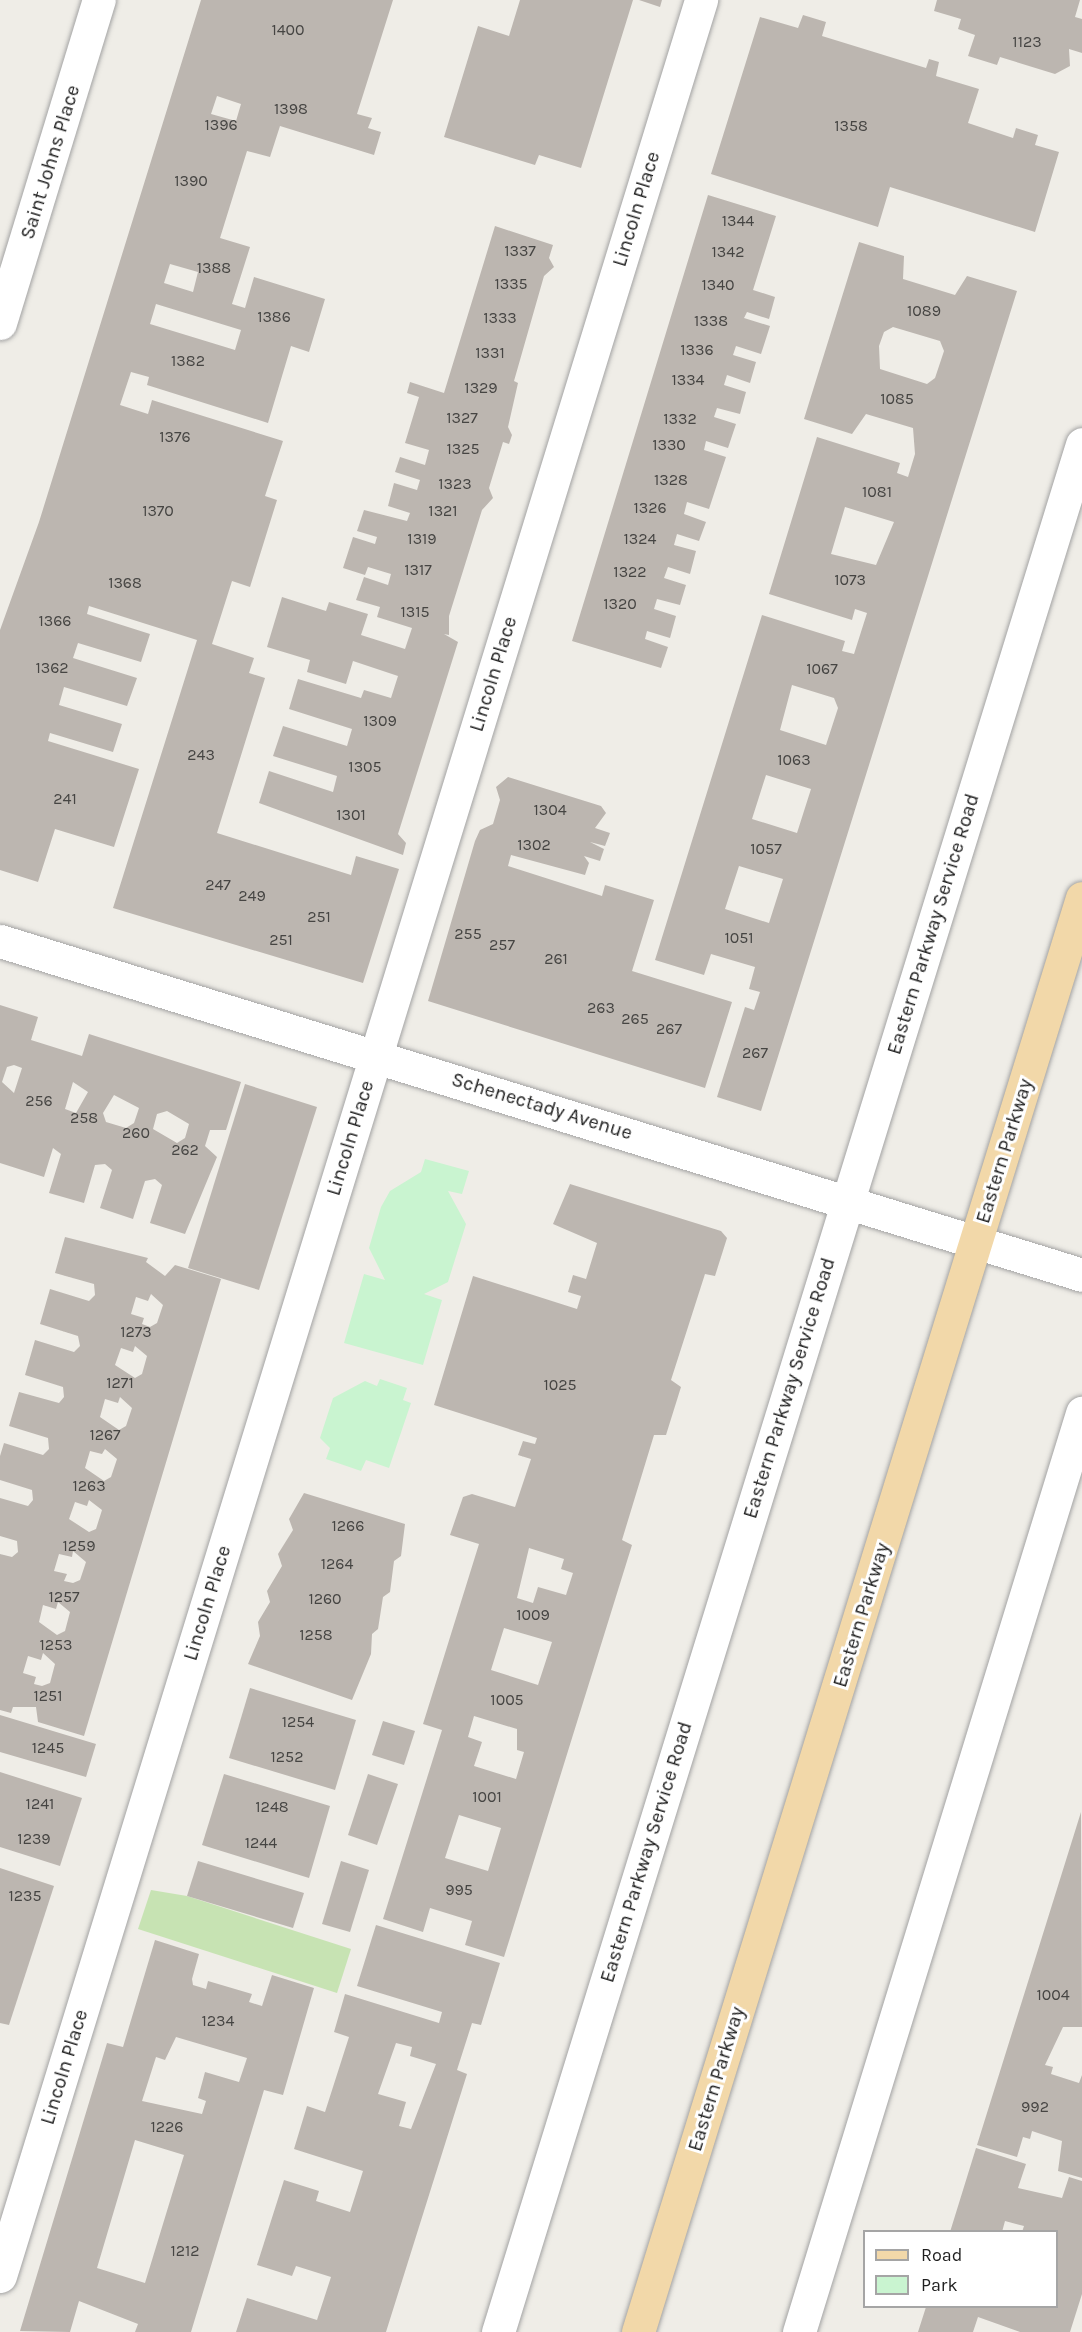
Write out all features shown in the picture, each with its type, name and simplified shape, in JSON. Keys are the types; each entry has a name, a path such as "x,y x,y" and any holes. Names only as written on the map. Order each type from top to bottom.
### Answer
{"main road":[{"name":"Eastern Parkway","path":"638,2332 1082,898"}],"street":[{"name":"Saint Johns Place","path":"0,323 99,0"},
{"name":"Lincoln Place","path":"0,2276 701,0"},
{"name":"Eastern Parkway Service Road","path":"498,2332 1082,444"},
{"name":"Schenectady Avenue","path":"0,941 847,1199 1082,1275"},
{"path":"799,2332 1082,1413"}],"green space":[{"path":"425,1159 469,1171 462,1194 448,1191 466,1224 448,1282 424,1294 442,1300 423,1365 344,1343 364,1274 385,1280 369,1248 381,1207 390,1191 421,1172"},
{"path":"380,1379 407,1388 403,1400 411,1403 389,1468 366,1460 361,1471 326,1459 330,1448 320,1438 333,1398 365,1381 377,1386"},
{"path":"151,1890 187,1896 351,1949 337,1993 138,1929"}],"building":[{"path":"201,0 393,0 357,114 372,118 368,128 381,132 374,155 280,126 270,157 247,151 220,238 250,247 232,304 245,308 254,277 325,299 309,352 291,346 268,423 147,385 149,377 131,372 120,405 148,414 152,400 283,441 265,496 277,500 250,587 232,581 212,644 254,658 249,673 265,678 217,833 351,875 356,856 399,869 363,983 113,908 197,640 89,606 87,614 150,634 141,662 78,643 73,658 137,678 127,706 64,687 59,705 122,724 113,752 50,733 48,741 139,769 114,847 55,829 38,882 0,870 0,630 39,522","holes":["217,96 241,104 236,121 211,114","170,264 198,272 193,292 164,283","156,304 241,330 235,350 150,324"]},
{"path":"520,0 633,0 581,168 539,155 535,165 444,137 478,26 509,36"},
{"path":"639,0 662,0 660,7"},
{"path":"937,0 1080,0 1075,17 1082,19 1082,53 1069,49 1070,66 1055,74 1000,57 997,65 968,56 975,35 958,29 961,19 934,11"},
{"path":"803,15 826,22 822,36 926,68 929,59 939,62 936,76 979,89 968,123 1013,138 1016,128 1038,135 1035,145 1059,152 1035,232 890,187 878,227 711,174 760,17 798,28"},
{"path":"708,195 776,216 753,290 775,297 769,319 747,312 744,318 770,326 761,354 736,346 733,355 756,362 750,383 727,375 724,385 746,392 740,414 717,408 714,417 736,424 728,448 706,441 704,450 726,457 709,509 687,502 684,514 706,522 699,541 677,534 674,545 696,551 690,574 668,567 664,578 686,585 680,605 657,599 654,609 676,616 670,638 647,631 645,639 668,647 661,668 572,641"},
{"path":"495,226 553,245 549,258 554,267 544,276 514,381 518,383 508,427 512,435 509,444 503,442 489,488 493,498 482,510 449,616 449,635 444,634 458,642 398,834 406,843 403,855 259,803 269,771 333,792 337,776 273,756 283,726 347,746 352,729 289,709 298,679 361,698 364,690 391,698 398,676 353,661 346,684 307,672 310,660 267,647 282,597 326,611 329,602 368,614 361,635 405,649 412,628 377,617 380,607 356,600 364,577 388,585 391,574 368,567 365,575 343,568 353,537 375,544 377,537 357,531 364,510 407,521 410,513 388,506 394,483 417,490 420,480 395,472 400,457 425,465 429,450 405,443 419,397 407,393 410,382 444,393"},
{"path":"859,242 904,256 903,279 955,295 967,276 1017,291 761,1111 717,1097 745,1007 754,1010 760,992 749,989 755,967 711,954 704,975 655,960 762,615 845,641 842,651 854,654 867,613 855,609 852,620 769,594 817,437 900,463 897,473 908,477 915,454 913,428 866,414 852,434 804,419","holes":["893,327 940,341 944,351 935,378 927,384 880,369 879,346 884,332","845,507 894,522 876,565 831,554","792,685 834,698 838,708 826,745 780,730","766,775 811,789 797,833 752,819","739,866 783,879 769,923 725,909"]},
{"path":"508,777 601,806 606,813 595,828 610,833 605,846 590,842 604,849 600,861 584,856 589,863 585,875 511,855 508,866 602,896 605,885 654,900 632,971 732,1002 705,1088 428,1001 475,841 480,830 493,824 500,800 496,787"},
{"path":"0,1005 38,1017 31,1040 82,1056 89,1034 241,1082 226,1130 210,1130 205,1146 217,1157 185,1234 150,1223 162,1185 155,1179 145,1181 133,1219 100,1208 112,1170 105,1164 95,1165 84,1203 49,1193 61,1154 53,1148 44,1177 0,1163","holes":["14,1065 22,1068 14,1093 2,1082 7,1067","73,1082 88,1092 76,1113 65,1109","114,1095 139,1108 134,1123 126,1128 106,1122 103,1113","167,1111 189,1124 185,1138 177,1143 153,1129 157,1114"]},
{"path":"245,1084 317,1107 259,1290 188,1268"},
{"path":"570,1184 721,1231 727,1238 715,1276 705,1274 671,1380 681,1387 666,1435 654,1435 622,1540 632,1545 504,1957 465,1945 472,1921 430,1908 423,1932 383,1919 442,1730 423,1724 479,1544 450,1535 463,1497 472,1494 515,1507 531,1459 518,1455 523,1441 535,1444 537,1438 434,1405 473,1276 577,1309 581,1296 568,1292 573,1275 586,1279 597,1243 553,1224","holes":["529,1548 564,1559 561,1569 573,1573 566,1595 538,1587 533,1603 517,1598","504,1628 552,1642 538,1685 491,1670","474,1716 517,1729 517,1750 524,1752 516,1779 474,1766 482,1742 468,1737","459,1815 501,1828 488,1871 445,1858"]},
{"path":"65,1237 148,1258 146,1262 165,1276 175,1265 221,1279 84,1736 38,1722 36,1707 13,1707 11,1713 0,1710 0,1554 12,1557 18,1552 17,1541 0,1536 0,1498 28,1506 33,1500 32,1490 0,1480 0,1456 4,1443 43,1455 49,1449 48,1438 9,1426 19,1392 59,1403 64,1397 63,1387 25,1375 35,1340 74,1352 80,1346 78,1336 40,1324 50,1289 89,1301 95,1295 94,1284 55,1273","holes":["151,1294 163,1305 157,1323 150,1327 142,1324 144,1318 131,1314 136,1297 148,1301","135,1346 147,1356 142,1374 135,1378 115,1365 121,1348 133,1352","120,1397 132,1408 126,1426 119,1430 100,1417 105,1399 118,1403","105,1449 117,1459 111,1477 104,1481 85,1468 90,1451 102,1454","89,1500 102,1510 96,1529 89,1532 69,1519 75,1502 87,1506","73,1551 86,1562 80,1580 73,1583 64,1581 67,1574 54,1571 59,1554 72,1557","58,1602 70,1612 65,1631 57,1635 39,1622 43,1605 56,1609","43,1653 55,1664 50,1683 42,1686 34,1684 36,1677 23,1673 28,1656 41,1660"]},
{"path":"304,1493 405,1524 401,1556 394,1561 390,1592 383,1597 378,1629 372,1634 371,1654 352,1700 248,1664 260,1636 258,1622 270,1602 267,1591 282,1566 278,1554 293,1530 289,1519"},
{"path":"250,1688 356,1720 335,1790 229,1758"},
{"path":"0,1715 96,1744 86,1777 0,1752"},
{"path":"383,1721 415,1731 404,1765 372,1755"},
{"path":"0,1772 82,1798 60,1866 0,1847"},
{"path":"224,1774 330,1806 309,1878 202,1845"},
{"path":"368,1774 398,1784 377,1845 348,1835"},
{"path":"1081,1812 1082,2027 1063,2027 1045,2065 1053,2067 1051,2074 1079,2083 1082,2075 1082,2178 1058,2171 1062,2141 1032,2131 1030,2139 1023,2137 1017,2157 977,2145"},
{"path":"198,1861 304,1893 293,1928 187,1896"},
{"path":"341,1861 369,1870 350,1932 322,1924"},
{"path":"0,1868 54,1886 9,2025 0,2023"},
{"path":"376,1925 500,1963 481,2025 472,2023 457,2070 467,2074 386,2332 236,2332 247,2298 317,2320 331,2277 296,2266 292,2276 257,2265 284,2180 319,2191 316,2201 350,2212 363,2171 294,2149 307,2106 325,2112 349,2037 334,2032 345,1994 439,2023 442,2012 357,1986","holes":["396,2043 412,2047 410,2056 436,2064 411,2129 399,2126 406,2102 378,2094"]},
{"path":"155,1940 199,1954 192,1979 193,1985 206,1989 208,1981 252,1994 249,2002 262,2006 272,1975 314,1988 283,2095 264,2090 191,2332 135,2332 138,2324 79,2301 70,2332 20,2331 107,2043 123,2047","holes":["176,2037 247,2058 239,2082 205,2072 198,2098 206,2101 202,2114 142,2101 156,2057 165,2060","135,2140 184,2155 145,2283 97,2268"]},
{"path":"976,2148 1026,2164 1018,2188 1062,2198 1069,2177 1082,2181 1082,2294 1070,2332 1020,2332 978,2317 973,2332 918,2332 926,2308 1058,2308 1058,2230 1023,2230 1024,2226 1005,2221 1003,2230 951,2230"}]}
